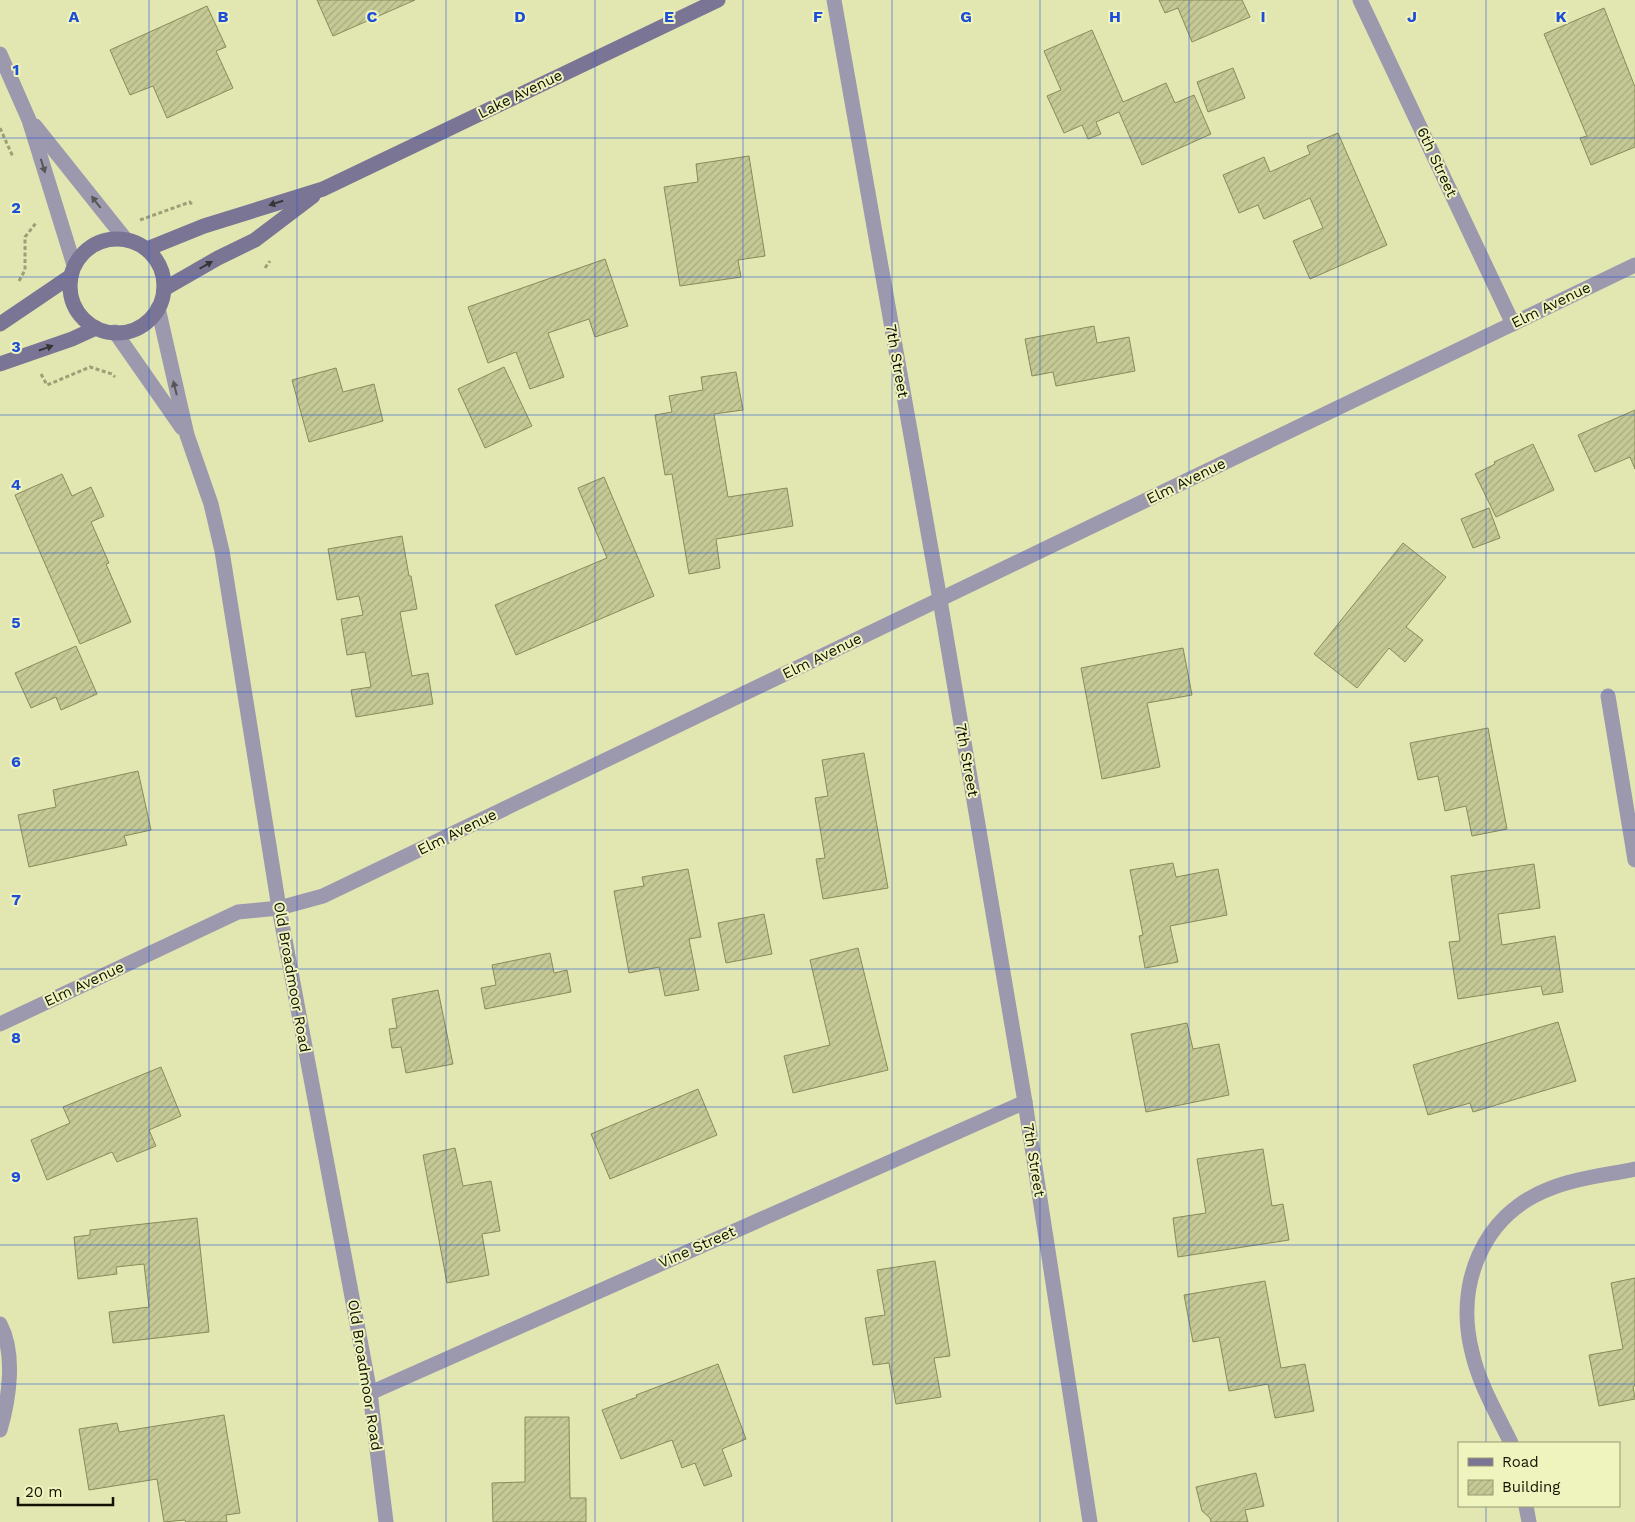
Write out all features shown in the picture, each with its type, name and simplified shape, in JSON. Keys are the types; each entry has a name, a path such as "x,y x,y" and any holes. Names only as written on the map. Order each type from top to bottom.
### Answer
{"main road":[{"name":"Lake Avenue","path":"147,249 204,226 323,189 718,0"},
{"name":"Lake Avenue","path":"164,289 218,258 255,240 323,189"},
{"path":"0,324 73,270 84,253 96,244 111,240 126,240 147,249 156,260 162,274 164,289 158,308 150,319 140,327 128,331 115,332 96,328 86,321 72,300 70,288 73,270"},
{"path":"0,364 72,339 96,328"}],"street":[{"name":"7th Street","path":"834,0 940,600 1025,1102 1090,1522"},
{"name":"6th Street","path":"1360,0 1514,324"},
{"path":"0,54 29,120 73,270"},
{"path":"29,120 126,240"},
{"name":"Elm Avenue","path":"0,1024 238,912 279,908 324,896 1635,265"},
{"name":"Old Broadmoor Road","path":"158,308 187,435 211,504 222,551 279,908 370,1393 386,1522"},
{"name":"Old Broadmoor Road","path":"115,332 187,435"},
{"path":"1608,696 1635,860"},
{"name":"Vine Street","path":"370,1393 1025,1102"},
{"path":"1511,1442 1482,1384 1472,1353 1466,1321 1467,1292 1475,1262 1486,1241 1502,1221 1520,1205 1549,1189 1582,1179 1635,1169"},
{"path":"0,1324 4,1332 10,1367 6,1410 0,1430"},
{"path":"1526,1507 1529,1522"}],"path":[{"path":"0,128 16,163"},
{"path":"137,221 190,202 195,209"},
{"path":"17,285 25,270 25,237 38,219"},
{"path":"33,377 42,374 47,385 90,368 112,374 118,379"}],"building":[{"path":"317,0 415,0 333,36"},
{"path":"1159,0 1242,0 1250,17 1192,42 1178,8 1165,13"},
{"path":"207,6 226,47 216,51 233,88 167,118 153,86 130,95 110,50"},
{"path":"1604,8 1635,87 1635,147 1591,165 1580,138 1587,136 1544,34"},
{"path":"1092,30 1123,102 1166,83 1175,103 1194,95 1211,134 1142,165 1119,112 1096,122 1101,134 1088,139 1082,125 1064,133 1047,96 1061,90 1044,51"},
{"path":"1233,68 1245,98 1208,112 1197,82"},
{"path":"1338,133 1387,245 1310,279 1293,241 1323,228 1310,198 1264,219 1258,205 1239,213 1223,175 1264,157 1270,172 1310,154 1307,146"},
{"path":"749,156 765,256 738,260 741,277 680,286 664,187 698,182 696,164"},
{"path":"605,259 628,326 595,337 589,319 548,333 564,377 530,389 516,352 488,363 468,307"},
{"path":"1094,326 1097,343 1129,337 1135,371 1056,386 1053,372 1032,376 1025,339"},
{"path":"504,367 532,426 485,448 458,389"},
{"path":"336,368 343,392 374,384 383,421 309,442 292,380"},
{"path":"736,372 743,410 714,414 728,497 787,488 793,526 716,539 720,568 689,574 672,474 665,475 655,415 672,412 669,396 703,390 701,377"},
{"path":"1635,410 1635,469 1630,457 1595,472 1578,435"},
{"path":"1533,444 1554,490 1496,517 1475,474 1495,464 1494,462"},
{"path":"62,474 72,496 91,487 104,516 91,522 109,563 106,564 131,622 80,644 15,495"},
{"path":"604,477 654,596 516,655 495,605 607,558 578,488"},
{"path":"1489,508 1500,538 1473,548 1461,519"},
{"path":"402,536 417,609 400,612 412,676 428,673 433,704 356,717 351,690 371,687 365,652 347,655 341,619 363,615 359,596 337,600 328,549"},
{"path":"1403,543 1446,577 1406,627 1423,640 1405,662 1389,648 1357,688 1314,654"},
{"path":"76,646 97,694 61,710 56,697 31,708 15,673"},
{"path":"1183,648 1192,695 1147,703 1160,767 1102,779 1081,668"},
{"path":"1488,728 1507,829 1472,836 1466,806 1445,811 1438,776 1418,780 1410,743"},
{"path":"864,753 888,888 823,899 816,859 825,858 815,798 828,796 822,760"},
{"path":"138,771 151,830 124,836 127,845 29,867 18,815 56,807 53,790"},
{"path":"1173,863 1176,877 1218,869 1227,915 1170,926 1178,962 1145,968 1139,936 1143,935 1130,870"},
{"path":"1534,864 1540,908 1498,914 1502,945 1555,936 1563,992 1543,995 1541,986 1458,999 1449,942 1460,941 1451,876"},
{"path":"688,869 701,937 689,939 699,990 665,996 659,967 629,973 614,891 644,886 642,877"},
{"path":"764,914 772,954 726,963 718,923"},
{"path":"858,948 888,1070 793,1093 784,1056 830,1045 810,960"},
{"path":"550,953 554,973 567,970 571,992 485,1009 481,988 496,985 492,965"},
{"path":"438,990 453,1064 406,1073 401,1047 392,1048 389,1029 397,1028 392,999"},
{"path":"1558,1022 1576,1081 1473,1112 1470,1103 1428,1115 1413,1065"},
{"path":"1187,1023 1193,1049 1219,1044 1229,1095 1146,1112 1131,1034"},
{"path":"161,1067 181,1116 149,1130 156,1146 117,1162 112,1152 47,1180 31,1140 70,1123 63,1107"},
{"path":"698,1089 717,1135 610,1179 591,1134"},
{"path":"455,1148 463,1186 491,1181 500,1231 482,1234 489,1275 447,1283 423,1155"},
{"path":"1263,1149 1272,1206 1283,1204 1289,1240 1178,1257 1173,1218 1206,1213 1197,1159"},
{"path":"197,1218 209,1332 113,1343 109,1312 149,1307 144,1264 116,1267 117,1274 78,1279 74,1237 90,1235 90,1230"},
{"path":"935,1261 950,1356 934,1358 941,1397 896,1404 889,1363 873,1365 865,1318 885,1315 877,1270"},
{"path":"1635,1278 1635,1386 1633,1386 1635,1399 1599,1406 1589,1355 1623,1349 1611,1283"},
{"path":"1265,1281 1281,1368 1305,1364 1314,1411 1275,1418 1268,1384 1229,1391 1219,1337 1193,1342 1184,1295"},
{"path":"718,1364 746,1439 722,1449 732,1476 704,1486 695,1463 682,1468 672,1440 621,1459 602,1410"},
{"path":"224,1415 240,1513 226,1515 227,1522 186,1522 185,1520 164,1522 157,1479 89,1490 79,1429 117,1423 119,1432"},
{"path":"525,1417 569,1417 570,1498 586,1498 586,1522 493,1522 492,1483 525,1482"},
{"path":"1256,1473 1264,1506 1245,1510 1248,1522 1211,1522 1210,1518 1202,1511 1196,1487"}]}
